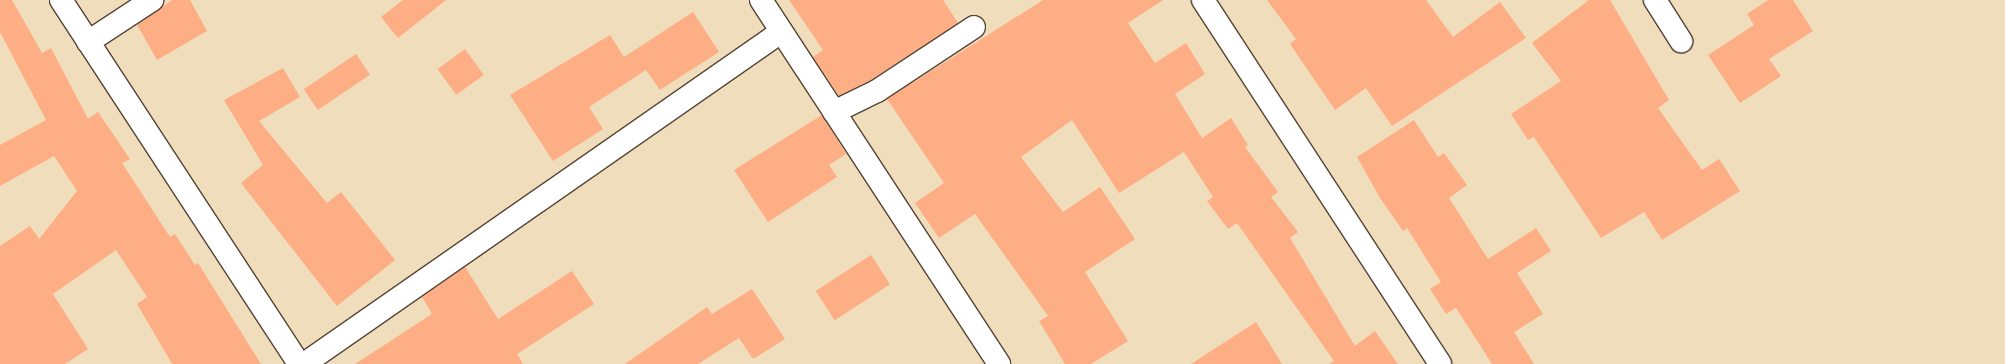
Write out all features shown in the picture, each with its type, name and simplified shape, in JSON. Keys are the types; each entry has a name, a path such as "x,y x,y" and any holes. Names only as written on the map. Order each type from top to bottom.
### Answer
{"street":[{"path":"61,0 299,364"},
{"path":"88,42 152,0"},
{"path":"761,0 999,364"},
{"path":"1203,0 1440,364"},
{"path":"1655,0 1681,41"},
{"path":"834,112 877,91 974,27"},
{"path":"304,364 781,32"}],"building":[{"path":"0,0 12,0 42,53 51,48 88,119 98,112 130,159 122,163 170,237 175,234 195,265 198,263 261,364 172,364 137,304 147,297 116,250 53,294 88,349 65,364 0,364 0,246 30,226 39,239 77,191 54,156 0,186 0,145 46,120 0,32"},
{"path":"172,0 190,0 207,31 157,60 137,25"},
{"path":"403,0 446,0 398,38 381,17"},
{"path":"789,0 943,0 958,23 871,80 839,96 813,57 823,50"},
{"path":"1043,0 1163,0 1128,23 1155,63 1186,43 1205,74 1175,94 1202,138 1231,118 1248,145 1245,147 1278,192 1271,197 1298,232 1290,238 1355,346 1375,331 1398,364 1329,364 1334,361 1237,223 1228,229 1207,201 1213,197 1184,152 1119,193 1072,120 1021,157 1063,212 1100,187 1135,239 1085,272 1128,341 1091,364 1065,364 1039,321 1048,316 975,214 939,238 915,203 944,183 887,99"},
{"path":"1267,0 1426,0 1453,37 1500,2 1526,38 1392,126 1366,88 1335,110 1290,44 1296,39"},
{"path":"1589,0 1610,0 1669,100 1658,108 1702,170 1719,159 1740,191 1662,240 1644,212 1601,238 1534,137 1528,140 1511,114 1561,81 1532,43"},
{"path":"1768,0 1793,0 1813,31 1769,59 1781,76 1740,103 1708,55 1754,25 1747,14"},
{"path":"693,12 719,52 660,90 646,70 589,107 603,129 553,161 510,95 610,35 624,57"},
{"path":"465,49 484,75 456,95 437,69"},
{"path":"356,54 370,75 318,110 304,89"},
{"path":"283,68 300,97 259,121 327,203 341,192 395,260 337,306 241,183 263,165 224,100"},
{"path":"822,115 846,154 829,165 837,177 768,222 734,170"},
{"path":"1414,120 1438,157 1444,153 1467,185 1449,198 1488,259 1536,228 1551,251 1517,273 1543,314 1514,332 1534,364 1492,364 1456,308 1446,314 1430,289 1441,282 1407,228 1403,231 1380,198 1357,157"},
{"path":"871,255 890,284 835,320 816,291"},
{"path":"465,267 498,319 572,271 594,304 517,354 523,364 355,364 432,314 422,297"},
{"path":"752,289 785,339 753,359 739,338 698,364 625,364 707,307 712,314"},
{"path":"1256,322 1282,364 1191,364"}]}
